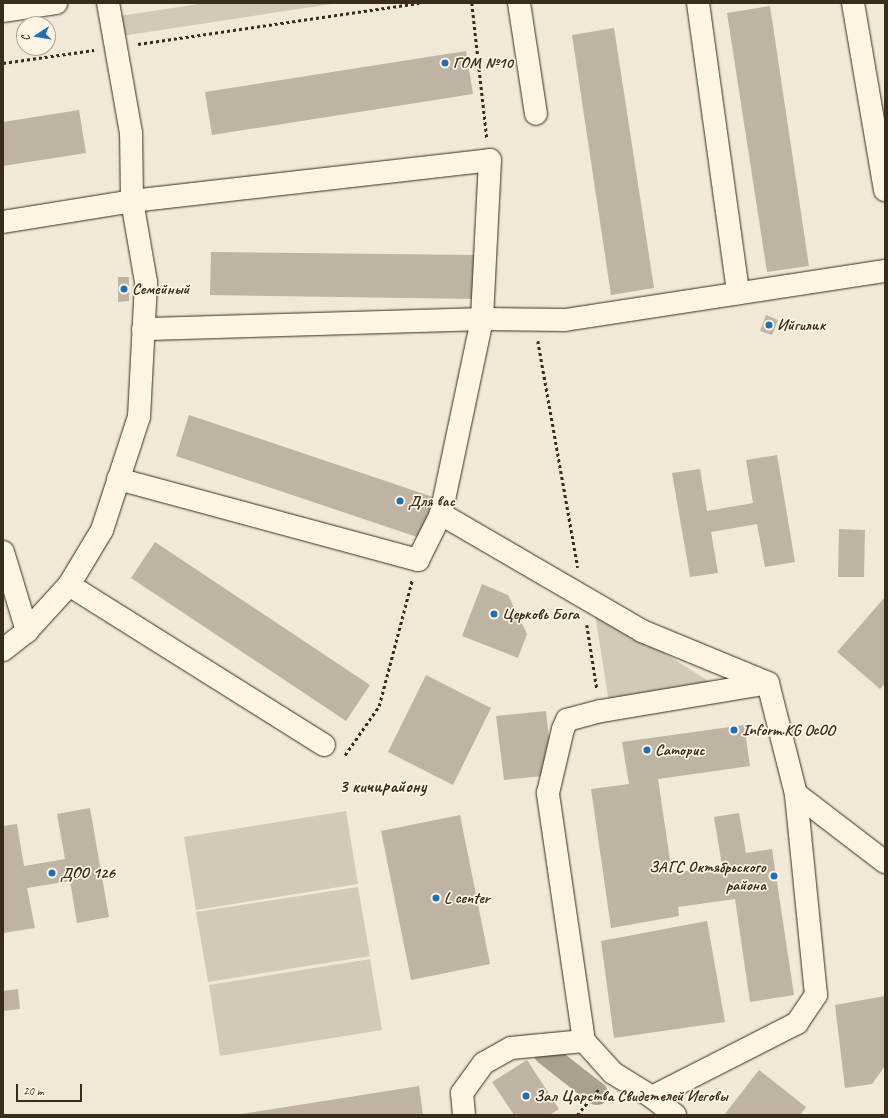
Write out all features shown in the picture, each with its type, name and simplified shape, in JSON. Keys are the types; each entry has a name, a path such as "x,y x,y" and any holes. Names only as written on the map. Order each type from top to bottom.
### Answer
{"main road":[{"path":"3,11 56,3"},
{"path":"3,650 27,632 69,585 102,530 139,417 146,282 132,201 131,132 108,3"},
{"path":"519,3 536,114"},
{"path":"698,3 738,293"},
{"path":"853,3 885,190"},
{"path":"3,222 132,201 490,160 482,320 441,514 418,560 118,479"},
{"path":"143,329 482,320 565,320 885,271"},
{"path":"441,514 642,631 768,683"},
{"path":"3,556 27,632"},
{"path":"69,585 324,745"},
{"path":"675,1115 652,1097 613,1073 584,1041 548,793 567,720 601,711 768,683"},
{"path":"652,1097 798,1022 816,995 796,794 768,683"},
{"path":"796,794 885,862"},
{"path":"464,1115 462,1093 484,1063 511,1048 584,1041"}],"path":[{"path":"3,63 419,3"},
{"path":"472,3 490,160"},
{"path":"534,321 601,711"},
{"path":"324,745 342,759 379,706 418,560"},
{"path":"577,1115 613,1073"}],"shaded area":[{"path":"206,3 338,3 122,36 119,16"},
{"path":"594,608 713,684 609,703"},
{"path":"346,811 358,884 196,910 184,837"},
{"path":"358,887 370,956 208,982 196,912"},
{"path":"370,959 382,1030 220,1056 209,985"}],"building":[{"path":"770,6 809,266 767,272 727,13"},
{"path":"614,28 654,288 611,295 572,35"},
{"path":"466,51 473,94 212,135 205,92"},
{"path":"79,110 86,153 3,166 3,122"},
{"path":"211,252 476,255 475,299 210,295"},
{"path":"118,277 129,277 129,301 118,302"},
{"name":"Ийгилик","path":"766,315 778,320 772,335 760,331"},
{"path":"189,415 436,498 423,539 176,456"},
{"path":"777,455 795,562 765,567 757,524 711,532 718,573 690,577 672,473 700,469 707,511 753,503 746,460"},
{"path":"839,529 865,530 864,577 838,577"},
{"path":"155,542 370,685 346,721 131,578"},
{"name":"Церковь Бога","path":"482,584 508,595 527,634 518,658 462,636"},
{"path":"885,597 885,683 880,689 837,652"},
{"path":"426,675 491,708 453,785 388,752"},
{"path":"546,711 553,775 504,780 496,716"},
{"path":"744,725 750,766 658,779 672,873 722,866 714,817 739,813 746,853 772,849 794,995 750,1002 735,899 678,907 679,916 611,928 591,789 629,784 622,742"},
{"name":"ДОО 126","path":"90,808 109,917 77,923 70,881 27,888 35,928 3,933 3,826 17,824 24,866 65,859 57,814"},
{"name":"L center","path":"460,815 490,964 411,980 381,831"},
{"path":"707,921 725,1022 614,1038 601,941"},
{"path":"18,989 20,1009 3,1011 3,991"},
{"path":"885,996 885,1066 872,1084 845,1088 835,1005"},
{"name":"Зал Царства Свидетелей Иеговы","path":"527,1060 559,1109 550,1115 514,1115 492,1082"},
{"path":"759,1070 806,1107 800,1115 724,1115"},
{"path":"419,1086 423,1115 241,1115 241,1114"}],"waterway":[{"path":"545,1053 596,1093"}],"place":[{"name":"ГОМ №10","path":"445,63"},
{"name":"Семейный","path":"124,289"},
{"name":"Ийгилик","path":"769,325"},
{"name":"Для вас","path":"400,501"},
{"name":"Церковь Бога","path":"494,614"},
{"name":"Inform.KG OcOO","path":"734,730"},
{"name":"Саторис","path":"647,750"},
{"name":"ДОО 126","path":"52,873"},
{"name":"ЗАГС Октябрьского района","path":"774,876"},
{"name":"L center","path":"436,898"},
{"name":"Зал Царства Свидетелей Иеговы","path":"526,1096"}],"district":[{"name":"3 кичирайону","path":"383,786"}]}
